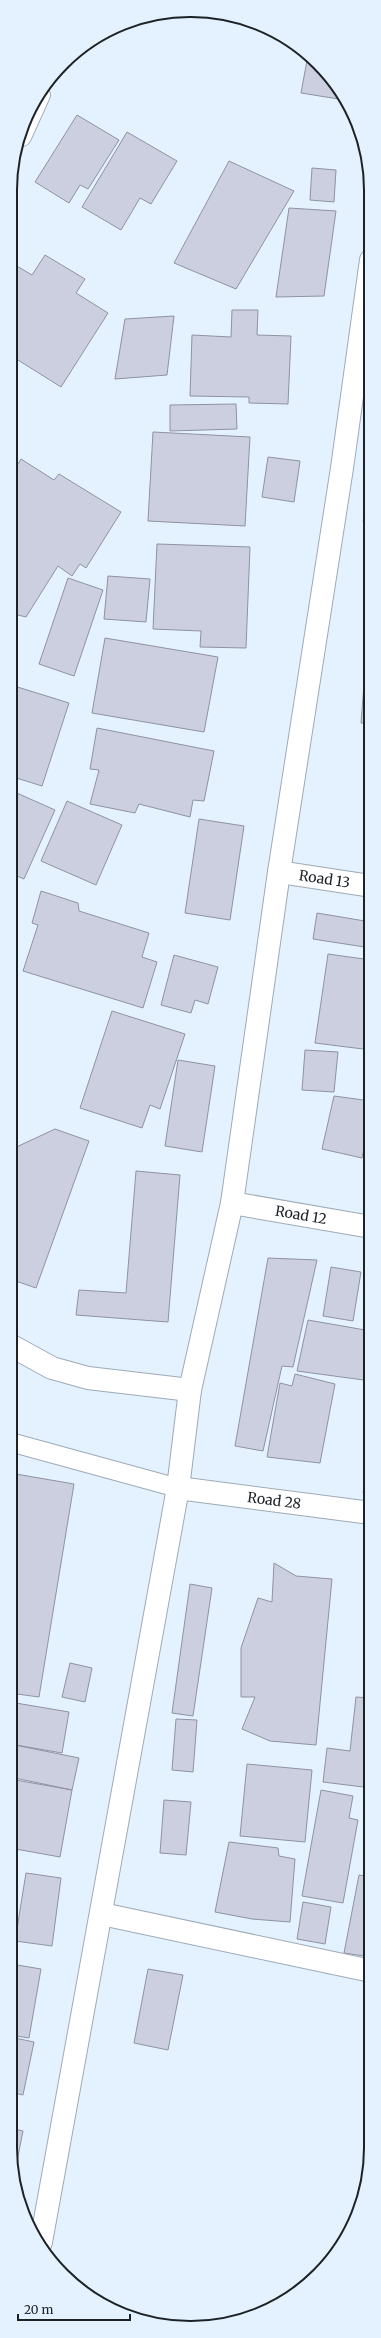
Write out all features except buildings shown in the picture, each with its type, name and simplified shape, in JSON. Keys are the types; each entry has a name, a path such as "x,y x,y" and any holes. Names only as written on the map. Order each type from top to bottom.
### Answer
{"street":[{"path":"42,2237 102,1914 178,1488 190,1390 232,1203 279,872 342,468 364,310"},
{"name":"Road 13","path":"279,872 364,885"},
{"name":"Road 12","path":"232,1203 364,1226"},
{"path":"17,1349 52,1368 88,1378 190,1390"},
{"name":"Road 28","path":"178,1488 364,1512"},
{"path":"102,1914 364,1970"}],"lane":[{"path":"17,1444 178,1488"}]}
